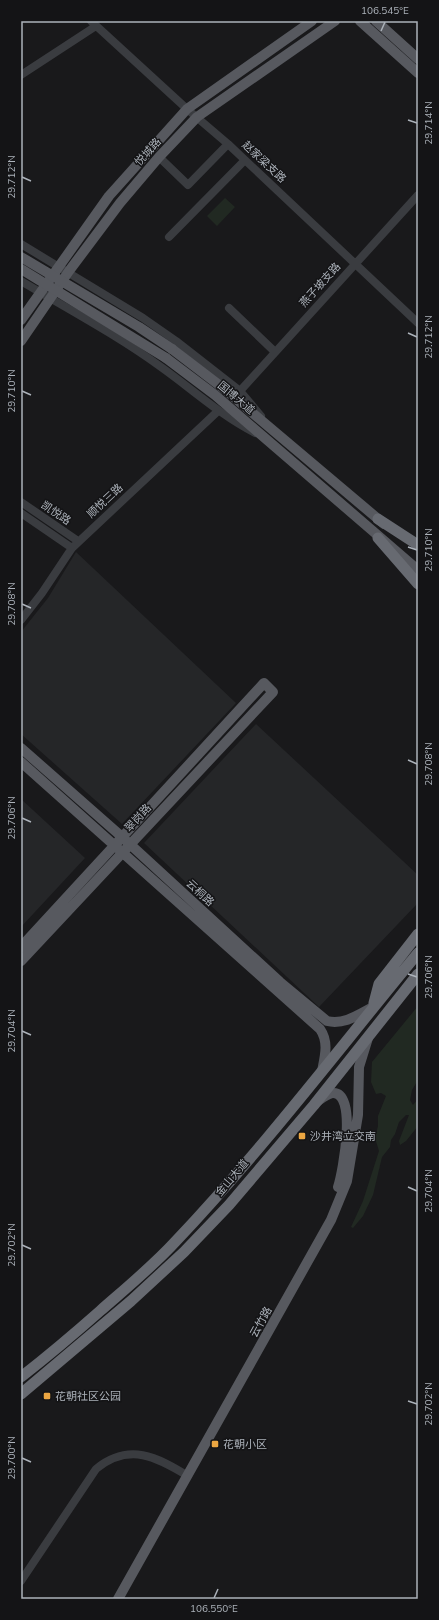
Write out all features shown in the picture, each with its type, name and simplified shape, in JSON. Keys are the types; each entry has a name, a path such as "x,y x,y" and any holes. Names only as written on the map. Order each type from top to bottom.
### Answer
{"highway":[{"path":"378,519 418,545"},
{"path":"378,538 418,584"},
{"path":"373,1007 379,984 418,934"},
{"name":"金山大道","path":"21,1377 46,1358 109,1304 174,1243 218,1194 322,1071 418,953"},
{"name":"金山大道","path":"21,1394 131,1301 184,1252 229,1205 369,1037 416,977"}],"main road":[{"name":"悦城路","path":"21,320 109,196 187,109 312,21"},
{"name":"悦城路","path":"21,341 69,271 120,203 159,157 197,117 335,21"},
{"path":"360,21 418,73"},
{"path":"376,21 418,58"},
{"name":"国博大道","path":"21,257 139,327 378,538 418,570"},
{"name":"国博大道","path":"21,269 132,335 169,353 223,388 418,552"},
{"name":"翠岗路","path":"21,947 264,683 274,692 21,961"},
{"name":"云桐路","path":"21,748 320,1029 324,1035 326,1045 322,1071"},
{"name":"云桐路","path":"21,762 118,840"},
{"name":"云桐路","path":"126,848 327,1021 335,1023 343,1022 373,1007"},
{"name":"云竹路","path":"111,1599 186,1475 331,1220 340,1201 347,1181 358,1115 359,1067 369,1037"},
{"name":"云竹路","path":"118,1599 335,1198 341,1180 344,1157 346,1106 341,1096 331,1093 314,1104"}],"street":[{"name":"赵家梁支路","path":"94,24 187,109 228,144 418,323"},
{"path":"21,75 94,24"},
{"path":"159,157 188,185 228,144"},
{"path":"169,237 245,160"},
{"name":"燕子坡支路","path":"240,391 418,194"},
{"path":"21,244 69,271 176,341 240,391 272,429"},
{"path":"21,281 160,366 237,424 263,436"},
{"path":"228,308 274,352"},
{"name":"顺悦三路","path":"21,620 42,593 78,541 218,411"},
{"name":"凯悦路","path":"21,502 78,541"},
{"name":"凯悦路","path":"21,513 72,548"},
{"path":"21,1581 96,1469 107,1460 120,1455 134,1454 148,1456 186,1475"}],"shaded area":[{"path":"225,198 235,207 217,226 207,216"},
{"path":"76,552 236,703 122,824 21,734 21,632 48,598"},
{"path":"256,724 418,875 418,901 416,905 319,1007 144,843"},
{"path":"21,799 85,858 21,927"},
{"path":"418,1006 418,1080 412,1090 410,1100 413,1105 418,1099 418,1126 406,1141 400,1145 399,1141 409,1115 406,1115 399,1122 395,1134 391,1140 390,1147 382,1157 373,1195 363,1216 353,1228 351,1227 363,1201 379,1151 375,1138 378,1126 378,1116 386,1096 381,1093 376,1094 371,1082 372,1062"}],"place":[{"name":"沙井湾立交南","path":"302,1136"},
{"name":"花朝社区公园","path":"47,1396"},
{"name":"花朝小区","path":"215,1444"}]}
